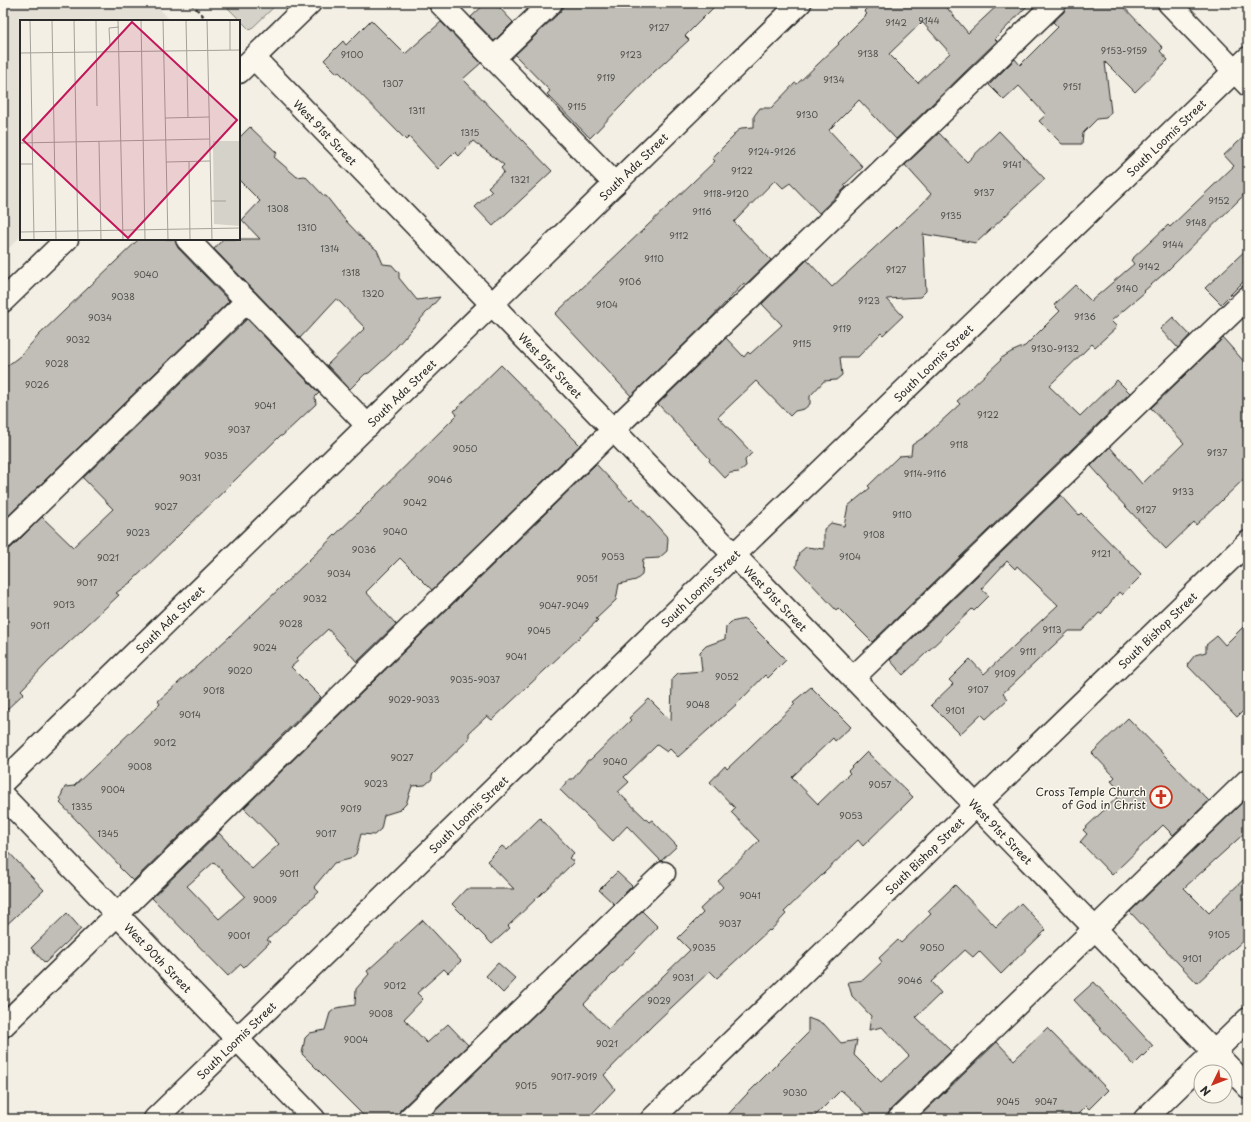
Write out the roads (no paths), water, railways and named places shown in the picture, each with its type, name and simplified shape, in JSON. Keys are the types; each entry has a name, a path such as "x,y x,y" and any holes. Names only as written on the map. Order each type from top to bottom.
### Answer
{"street":[{"path":"246,65 310,3"},
{"path":"440,3 615,184"},
{"path":"494,58 551,3"},
{"name":"South Ada Street","path":"3,782 800,3"},
{"path":"3,1026 614,429 1055,3"},
{"path":"1168,3 1244,72"},
{"name":"West 91st Street","path":"246,65 493,304 1248,1087"},
{"name":"South Loomis Street","path":"155,1119 734,555 1244,72"},
{"path":"3,301 66,240"},
{"path":"188,240 368,426"},
{"path":"853,678 1248,297"},
{"path":"3,538 247,301"},
{"name":"South Bishop Street","path":"652,1119 1248,542"},
{"path":"899,1119 1248,780"},
{"name":"West 90th Street","path":"3,796 314,1119"},
{"path":"409,1119 664,873"},
{"path":"1145,1119 1248,1019"}],"place":[{"name":"Cross Temple Church of God in Christ","path":"1161,797"}]}
